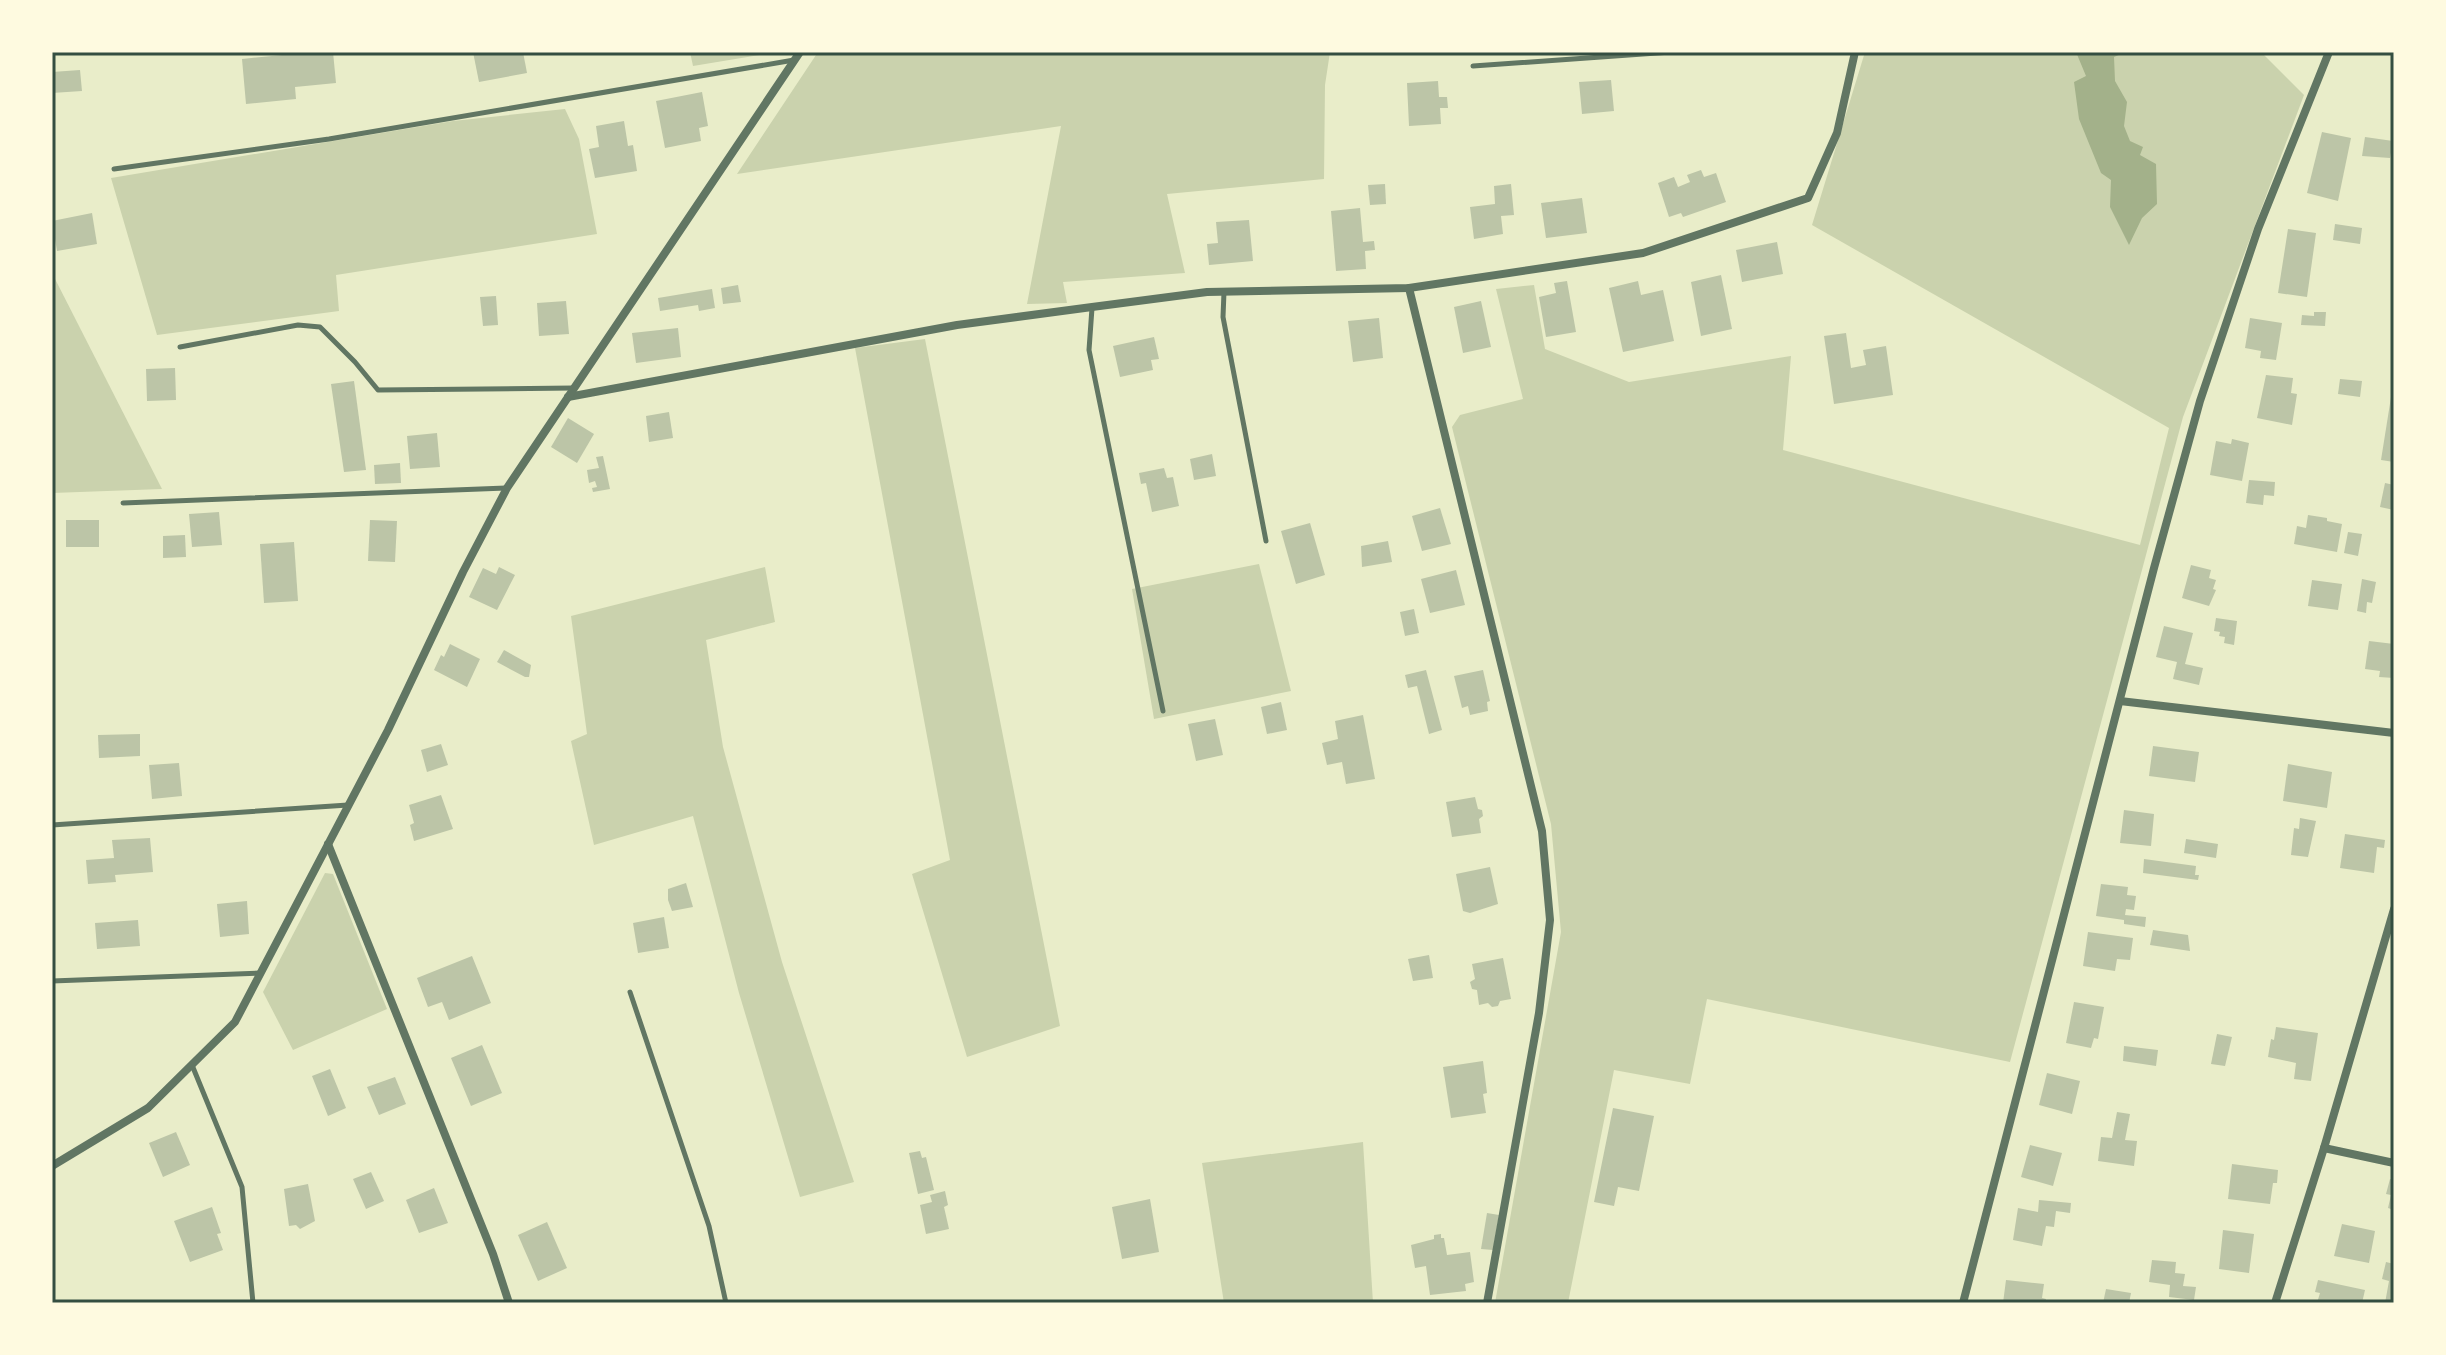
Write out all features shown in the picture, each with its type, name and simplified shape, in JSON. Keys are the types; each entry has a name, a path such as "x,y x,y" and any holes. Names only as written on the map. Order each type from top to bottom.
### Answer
{"street":[{"path":"568,397 957,325 1224,291 1409,288 1643,253 1808,198 1837,133 1855,52"},
{"path":"1963,1303 2200,401 2258,229 2329,52"},
{"path":"52,1166 148,1108 235,1022 507,488 797,56"},
{"path":"1409,288 1542,831 1550,920 1539,1013 1487,1303"},
{"path":"2120,701 2394,733"},
{"path":"328,844 493,1254 509,1303"},
{"path":"2275,1303 2394,909"},
{"path":"2324,1148 2394,1163"}],"lane":[{"path":"1473,66 1671,52"},
{"path":"114,169 329,139 797,56"},
{"path":"1224,291 1223,317 1266,541"},
{"path":"1092,307 1089,350 1163,711"},
{"path":"180,347 298,325 320,327 378,390 574,388"},
{"path":"123,503 507,488"},
{"path":"52,825 348,805"},
{"path":"52,981 261,973"},
{"path":"630,992 709,1226 726,1303"},
{"path":"192,1065 242,1187 253,1303"}],"shaded area":[{"path":"690,52 778,52 693,66"},
{"path":"818,52 1330,52 1325,85 1324,179 1167,194 1185,273 1063,282 1067,303 1027,304 1061,126 737,174"},
{"path":"1865,52 2261,52 2304,95 2183,417 2010,1062 1707,999 1690,1084 1614,1070 1568,1303 1495,1303 1561,932 1551,824 1452,427 1460,415 1523,399 1496,289 1534,285 1545,349 1629,382 1791,356 1783,450 2140,545 2169,428 1812,225"},
{"path":"2076,52 2126,52 2114,57 2115,81 2127,102 2124,126 2130,141 2143,147 2140,155 2156,164 2157,204 2142,218 2129,245 2110,207 2111,180 2101,173 2079,119 2074,82 2086,76"},
{"path":"565,109 579,139 597,234 336,275 339,311 157,335 111,178 453,121"},
{"path":"52,273 162,489 52,493"},
{"path":"925,339 1060,1026 967,1057 912,874 950,860 855,348"},
{"path":"1259,564 1291,691 1154,719 1132,589"},
{"path":"765,567 775,622 706,640 723,747 782,962 854,1182 800,1197 739,993 693,816 594,845 571,741 587,734 571,616"},
{"path":"325,873 333,874 387,1009 293,1050 263,992"},
{"path":"1363,1142 1373,1303 1224,1303 1202,1163"}],"building":[{"path":"333,52 336,83 295,87 296,99 246,104 242,59"},
{"path":"473,52 523,52 527,73 479,82"},
{"path":"80,70 82,91 52,93 52,72"},
{"path":"1611,80 1614,111 1582,114 1579,82"},
{"path":"1438,81 1439,97 1447,97 1448,108 1440,108 1441,124 1409,126 1407,83"},
{"path":"702,92 708,126 699,128 701,141 665,148 656,101"},
{"path":"624,121 628,146 633,145 637,171 595,178 589,149 599,147 596,126"},
{"path":"2322,132 2351,138 2338,201 2307,193"},
{"path":"2365,137 2393,141 2390,158 2362,156"},
{"path":"1701,170 1704,177 1716,173 1726,202 1683,217 1681,213 1669,217 1658,183 1674,177 1678,187 1690,182 1687,175"},
{"path":"1385,184 1386,204 1370,205 1368,185"},
{"path":"1511,184 1514,215 1501,216 1503,234 1474,239 1470,207 1495,204 1494,186"},
{"path":"1582,198 1587,233 1546,238 1541,203"},
{"path":"1360,208 1363,242 1374,241 1375,250 1365,251 1366,269 1336,271 1331,211"},
{"path":"92,213 97,244 57,251 52,221"},
{"path":"1249,220 1253,261 1209,265 1207,244 1218,243 1216,222"},
{"path":"2335,224 2362,228 2360,244 2333,240"},
{"path":"2288,229 2316,233 2307,297 2278,293"},
{"path":"1777,242 1783,274 1742,282 1736,250"},
{"path":"1721,275 1732,329 1701,336 1691,282"},
{"path":"1567,281 1576,332 1546,337 1539,297 1556,293 1554,283"},
{"path":"1638,281 1641,295 1663,290 1674,341 1623,352 1609,288"},
{"path":"738,285 741,302 723,304 721,288"},
{"path":"712,289 715,308 699,311 698,305 660,311 658,298"},
{"path":"496,296 498,325 483,326 480,297"},
{"path":"566,301 569,334 539,336 537,303"},
{"path":"1481,301 1491,347 1463,353 1454,307"},
{"path":"2314,312 2326,312 2325,326 2301,325 2302,315 2314,316"},
{"path":"1379,318 1383,358 1353,362 1348,321"},
{"path":"2250,318 2282,323 2276,360 2260,358 2261,351 2245,348"},
{"path":"678,328 681,357 636,363 632,333"},
{"path":"1846,333 1851,368 1866,365 1863,350 1886,346 1893,395 1834,404 1824,336"},
{"path":"1154,337 1159,359 1151,360 1153,370 1120,377 1113,346"},
{"path":"175,368 176,400 147,401 146,369"},
{"path":"2266,375 2293,378 2291,393 2297,394 2292,425 2257,418"},
{"path":"2340,379 2362,381 2360,397 2338,394"},
{"path":"354,381 366,470 344,472 331,384"},
{"path":"2394,391 2394,462 2381,460"},
{"path":"669,412 673,438 649,442 646,416"},
{"path":"568,418 594,434 577,463 551,447"},
{"path":"437,433 440,467 410,469 407,436"},
{"path":"2232,439 2249,443 2242,481 2210,475 2216,441 2231,444"},
{"path":"1212,454 1216,476 1194,480 1190,459"},
{"path":"603,456 610,489 593,492 592,488 597,487 595,481 589,483 587,470 599,468 596,457"},
{"path":"400,463 401,483 375,484 374,465"},
{"path":"1164,468 1167,478 1173,477 1179,506 1152,512 1146,483 1141,484 1139,473"},
{"path":"2249,480 2275,482 2274,496 2264,495 2263,505 2246,503"},
{"path":"2385,483 2394,485 2394,510 2380,507"},
{"path":"1440,508 1451,544 1422,551 1412,516"},
{"path":"219,512 222,545 192,547 189,514"},
{"path":"2308,515 2342,524 2337,552 2294,544 2297,526 2306,528"},
{"path":"66,520 99,520 99,547 66,547"},
{"path":"370,520 397,521 395,562 368,561"},
{"path":"1310,523 1325,575 1296,584 1281,531"},
{"path":"2348,532 2362,534 2358,556 2344,553"},
{"path":"185,535 186,557 163,558 163,536"},
{"path":"1388,541 1392,562 1362,567 1361,546"},
{"path":"294,542 298,601 264,603 260,544"},
{"path":"2191,565 2211,570 2209,578 2216,580 2213,589 2216,590 2209,606 2182,598"},
{"path":"499,567 515,575 497,610 469,597 483,568 496,574"},
{"path":"1456,570 1465,605 1430,613 1421,579"},
{"path":"2362,579 2376,582 2372,603 2367,602 2366,613 2357,611"},
{"path":"2312,580 2342,584 2338,610 2308,606"},
{"path":"1414,609 1419,633 1405,636 1400,612"},
{"path":"2216,618 2237,621 2234,645 2224,643 2225,637 2214,631"},
{"path":"2164,626 2193,633 2185,664 2203,668 2199,685 2173,679 2177,662 2156,657"},
{"path":"2369,641 2394,644 2394,678 2379,677 2380,671 2365,669"},
{"path":"450,644 480,659 467,687 434,670"},
{"path":"504,650 531,665 529,677 497,662"},
{"path":"1426,670 1442,730 1429,734 1417,686 1408,688 1405,675"},
{"path":"1483,670 1490,701 1487,702 1488,711 1470,715 1468,706 1462,708 1454,676"},
{"path":"1281,702 1287,730 1267,734 1261,707"},
{"path":"1363,715 1375,779 1346,784 1342,762 1327,765 1322,743 1338,739 1335,721"},
{"path":"1215,719 1223,755 1196,761 1188,724"},
{"path":"140,734 140,756 99,758 98,735"},
{"path":"441,744 448,765 427,772 421,750"},
{"path":"2153,746 2199,752 2195,782 2149,776"},
{"path":"179,763 182,796 152,799 149,765"},
{"path":"2288,764 2332,772 2327,808 2283,801"},
{"path":"441,795 453,829 414,841 410,825 414,823 409,805"},
{"path":"1475,797 1483,816 1479,819 1481,833 1452,837 1446,802"},
{"path":"2124,810 2154,814 2151,846 2120,843"},
{"path":"2300,818 2316,821 2308,857 2291,855 2294,828 2299,829"},
{"path":"2345,834 2385,840 2384,848 2377,847 2374,873 2340,868"},
{"path":"150,838 153,872 115,875 116,882 88,884 86,860 114,858 112,840"},
{"path":"2186,839 2218,844 2216,858 2184,853"},
{"path":"2144,859 2196,866 2198,880 2143,873"},
{"path":"1490,867 1498,904 1470,913 1463,911 1456,874"},
{"path":"686,883 693,907 672,911 668,889"},
{"path":"2101,884 2128,887 2127,895 2136,896 2134,910 2126,909 2125,915 2146,917 2145,927 2096,916"},
{"path":"247,901 249,934 220,937 217,904"},
{"path":"664,917 669,948 638,953 633,923"},
{"path":"138,920 140,946 97,949 95,923"},
{"path":"2153,930 2188,935 2190,951 2150,945"},
{"path":"2088,932 2133,938 2130,960 2117,959 2115,971 2083,966"},
{"path":"1429,955 1433,978 1413,981 1408,959"},
{"path":"472,956 491,1003 449,1020 442,1002 428,1007 417,978"},
{"path":"1503,958 1511,999 1500,1001 1498,1006 1492,1007 1488,1003 1479,1005 1477,990 1472,989 1470,982 1475,979 1472,964"},
{"path":"2074,1002 2104,1007 2098,1039 2094,1038 2091,1048 2066,1043"},
{"path":"2276,1027 2318,1033 2311,1081 2294,1079 2296,1063 2268,1057"},
{"path":"2217,1034 2232,1037 2225,1066 2211,1064"},
{"path":"482,1045 502,1093 471,1106 451,1058"},
{"path":"2124,1046 2158,1050 2156,1066 2123,1061"},
{"path":"1483,1061 1486,1113 1451,1118 1443,1067"},
{"path":"330,1069 346,1108 328,1116 312,1076"},
{"path":"2047,1073 2080,1081 2072,1114 2039,1105"},
{"path":"395,1077 406,1104 379,1115 367,1087"},
{"path":"1613,1108 1654,1116 1639,1191 1618,1187 1614,1206 1594,1202"},
{"path":"2117,1112 2130,1114 2125,1140 2137,1141 2134,1166 2098,1161 2101,1137 2112,1138"},
{"path":"176,1132 190,1165 163,1177 149,1143"},
{"path":"2030,1145 2062,1153 2053,1186 2021,1177"},
{"path":"920,1151 922,1158 926,1157 934,1190 918,1194 909,1153"},
{"path":"2232,1164 2278,1170 2270,1204 2228,1199"},
{"path":"371,1172 384,1201 366,1209 353,1179"},
{"path":"2390,1179 2394,1180 2394,1210 2388,1208 2391,1195 2386,1194"},
{"path":"308,1184 315,1221 300,1229 296,1225 289,1226 284,1189"},
{"path":"434,1188 448,1223 419,1233 406,1200"},
{"path":"945,1191 948,1205 944,1207 949,1229 926,1234 920,1205 932,1202 930,1195"},
{"path":"1150,1199 1159,1252 1122,1259 1112,1207"},
{"path":"2039,1200 2071,1203 2070,1213 2056,1211 2054,1227 2046,1226 2042,1246 2013,1240 2018,1208 2038,1212"},
{"path":"212,1207 223,1250 190,1262 174,1221"},
{"path":"1487,1213 1499,1215 1493,1250 1481,1249"},
{"path":"547,1222 567,1268 538,1281 518,1235"},
{"path":"2342,1224 2375,1231 2369,1263 2334,1256"},
{"path":"2223,1230 2254,1234 2249,1273 2219,1269"},
{"path":"1441,1234 1447,1255 1470,1252 1474,1282 1465,1284 1466,1291 1430,1295 1426,1266 1415,1268 1411,1245"},
{"path":"2152,1260 2176,1262 2175,1273 2185,1274 2183,1286 2196,1287 2194,1300 2169,1297 2170,1285 2149,1282"},
{"path":"2386,1262 2394,1264 2394,1303 2385,1303 2389,1281 2382,1279"},
{"path":"2006,1280 2044,1284 2042,1298 2046,1299 2045,1303 2003,1303"},
{"path":"2318,1280 2365,1290 2362,1303 2317,1303 2320,1293 2315,1292"},
{"path":"2106,1289 2131,1293 2129,1303 2103,1303"}]}
